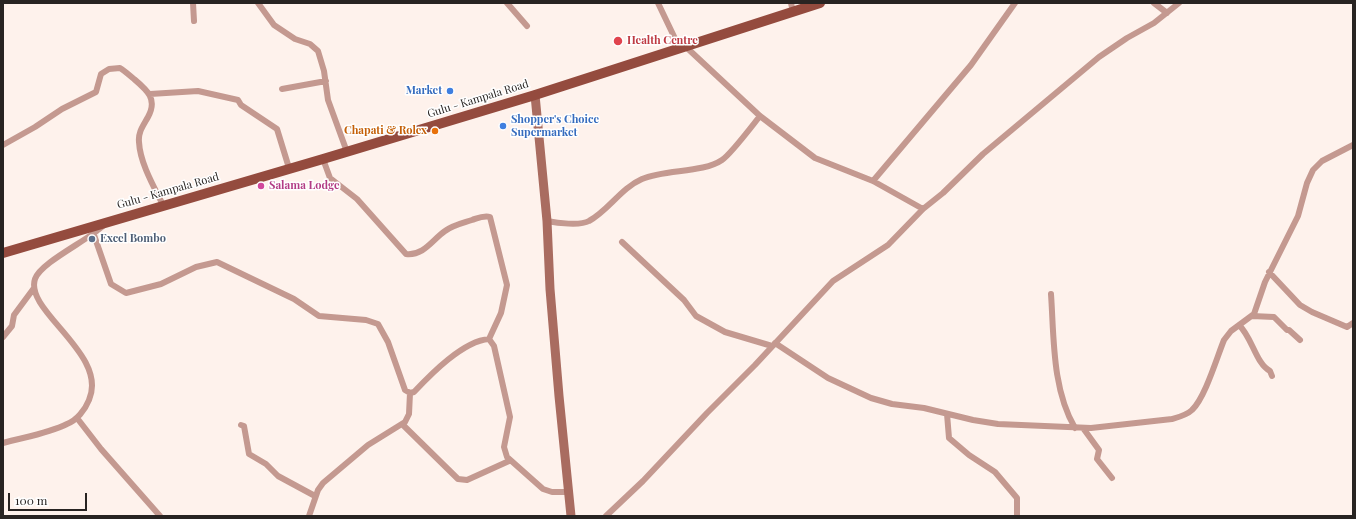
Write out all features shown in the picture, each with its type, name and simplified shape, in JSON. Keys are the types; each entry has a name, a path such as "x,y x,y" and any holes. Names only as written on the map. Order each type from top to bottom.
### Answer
{"main road":[{"name":"Gulu - Kampala Road","path":"3,253 535,95 683,48 792,8 820,3"}],"street":[{"path":"193,3 194,21"},
{"path":"258,3 274,25 295,39 308,43 315,48 320,56 326,81 328,100 347,152"},
{"path":"507,3 527,26"},
{"path":"658,3 683,48 760,116 815,158 873,181 922,209"},
{"path":"873,181 976,60 1015,3"},
{"path":"1154,3 1167,13"},
{"path":"606,516 657,466 832,281 888,244 922,209 943,193 983,154 1099,57 1167,13 1179,3"},
{"path":"3,145 35,128 62,109 96,92 99,76 109,69 120,68 150,94 152,102 151,109 140,130 139,145 146,168 163,205"},
{"path":"282,89 326,81"},
{"path":"150,94 198,91 238,100 241,105 277,129 289,168"},
{"path":"535,95 547,221 550,289 558,389 571,516"},
{"path":"547,221 562,224 588,221 629,187 642,179 668,172 706,167 722,160 760,116"},
{"path":"622,242 684,300 696,316 725,332 773,344 828,378 871,398 892,404 924,408 998,424 1083,428 1172,419 1183,416 1192,410 1199,400 1224,340 1230,331 1252,316 1270,272 1298,216 1307,183 1313,170 1322,161 1353,145"},
{"path":"322,159 330,178 357,198 406,254 415,254 424,250 444,231 452,227 482,217 490,217 507,285 501,313 489,340"},
{"path":"3,443 45,432 68,424 77,418 87,406 91,395 91,374 86,363 70,340 36,296 34,288 36,276 58,257 94,235 108,221"},
{"path":"94,235 111,284 126,293 161,284 196,267 217,262 294,299 319,316 374,322 382,329 405,390 410,393"},
{"path":"1270,272 1296,301 1312,312 1346,327 1353,323"},
{"path":"3,337 12,326 14,315 34,288"},
{"path":"1051,294 1055,359 1060,388 1068,416 1075,428"},
{"path":"1252,316 1274,317 1300,340"},
{"path":"1239,325 1244,330 1259,358 1266,369 1270,371 1272,376"},
{"path":"489,340 494,346 510,417 504,447 509,461 543,489 552,492 569,492"},
{"path":"410,393 414,392 446,362 479,341 489,340"},
{"path":"309,516 314,505 315,496 323,483 368,445 402,424 409,414 410,393"},
{"path":"947,414 949,438 969,455 995,472 1017,498 1017,516"},
{"path":"77,418 100,449 160,516"},
{"path":"402,424 458,479 467,480 509,461"},
{"path":"241,425 244,426 248,454 266,464 278,476 315,496"},
{"path":"1083,428 1099,450 1097,459 1112,478"}],"place":[{"name":"Health Centre","path":"618,41"},
{"name":"Market","path":"450,91"},
{"name":"Shopper's Choice Supermarket","path":"503,126"},
{"name":"Chapati & Rolex","path":"435,131"},
{"name":"Salama Lodge","path":"261,186"},
{"name":"Excel Bombo","path":"92,239"}]}
